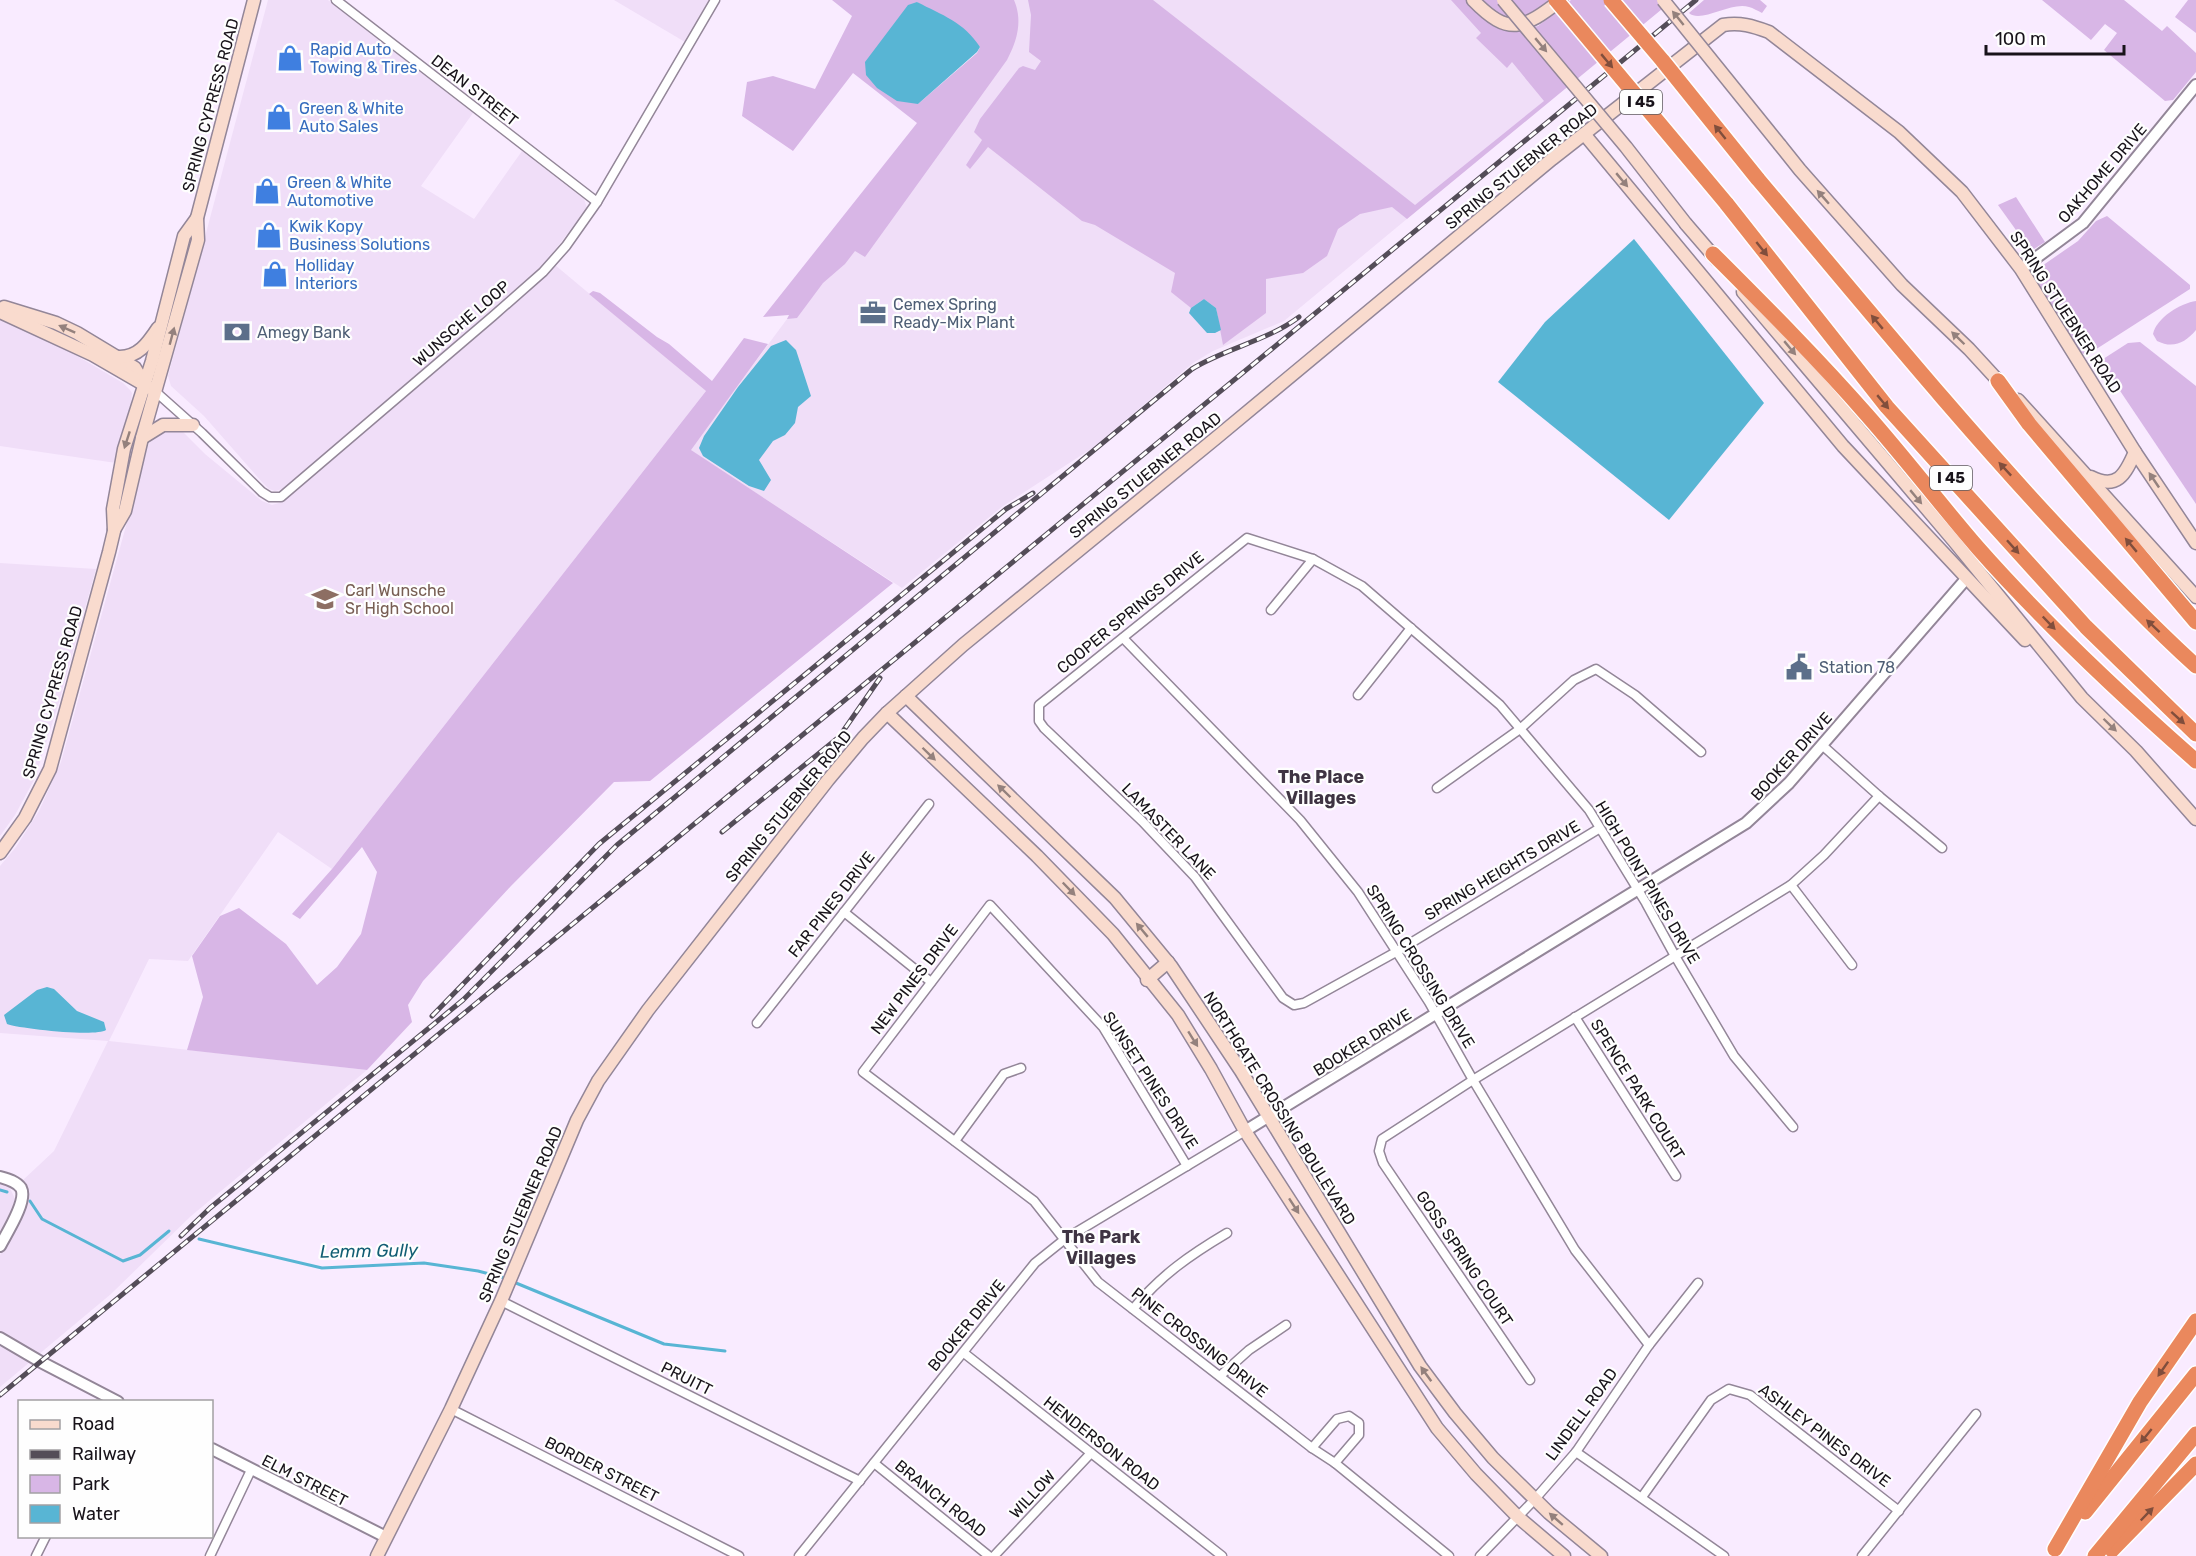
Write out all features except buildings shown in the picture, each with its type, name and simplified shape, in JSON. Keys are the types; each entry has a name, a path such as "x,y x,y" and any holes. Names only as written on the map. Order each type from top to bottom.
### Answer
{"highway":[{"name":"I 45","path":"1556,0 1726,203 1887,406 2086,627 2196,734"},
{"name":"I 45","path":"1611,0 1756,178 1991,455 2149,623 2196,666"},
{"path":"1713,254 1826,370 1882,432 1979,548 2028,601 2080,655 2196,761"},
{"path":"1998,381 2029,424 2196,622"},
{"path":"2052,1552 2140,1402 2196,1321"},
{"path":"2052,1552 2196,1374"},
{"path":"2096,1556 2196,1434"},
{"path":"2106,1556 2196,1464"}],"main road":[{"name":"SPRING CYPRESS ROAD","path":"0,853 25,818 50,769 114,531 125,511 142,438 198,240 197,218 254,0"},
{"path":"1473,0 1494,20 1506,25 1536,20 1561,0"},
{"path":"1503,0 1626,147 1686,224 1954,541 2082,698"},
{"path":"1663,0 1800,170 1902,285 2036,418 2196,597"},
{"name":"SPRING STUEBNER ROAD","path":"377,1556 451,1409 501,1301 577,1120 609,1063 828,780 887,713 963,645 1552,159 1724,25 1734,23 1749,25 1769,32 1899,132 1962,192 2021,269 2135,452 2196,543"},
{"path":"1585,135 1843,446 1966,579 2136,751 2196,819"},
{"name":"SPRING CYPRESS ROAD","path":"114,531 113,509 124,449 145,384 184,236 197,218"},
{"path":"0,306 56,323 92,341 135,368 145,384"},
{"path":"0,312 93,355 156,392"},
{"path":"118,357 126,357 139,352 162,321"},
{"path":"142,438 163,425 193,424"},
{"path":"2084,473 2100,482 2113,482 2122,476 2135,452"},
{"name":"NORTHGATE CROSSING BOULEVARD","path":"906,696 1048,836 1115,898 1168,962 1240,1071 1420,1366 1455,1413 1494,1458 1534,1499 1578,1539 1601,1556"},
{"path":"887,713 1033,852 1113,934 1147,980 1178,1015 1212,1069 1245,1131 1437,1428 1476,1474 1518,1517 1564,1556"},
{"path":"1033,852 1048,836"},
{"path":"1147,980 1168,962"},
{"path":"1371,1326 1389,1316"}],"street":[{"name":"DEAN STREET","path":"336,0 597,202"},
{"name":"WUNSCHE LOOP","path":"156,392 193,424 262,492 270,497 281,497 543,272 566,246 597,202 715,0"},
{"name":"OAKHOME DRIVE","path":"2021,269 2083,223 2196,85"},
{"name":"HIGH POINT PINES DRIVE","path":"1247,538 1313,559 1362,586 1500,705 1589,810 1734,1056 1793,1127"},
{"name":"COOPER SPRINGS DRIVE","path":"1039,713 1039,705 1247,538"},
{"path":"1271,610 1313,559"},
{"name":"BOOKER DRIVE","path":"799,1556 1035,1263 1065,1239 1746,823 1775,798 1966,579"},
{"path":"1358,695 1411,628"},
{"name":"SPRING CROSSING DRIVE","path":"1123,638 1300,820 1358,892 1436,1013 1473,1080 1575,1250 1649,1346"},
{"path":"1437,788 1520,729 1574,680 1596,669 1635,695 1701,752"},
{"name":"LAMASTER LANE","path":"1039,713 1044,728 1142,821 1195,877 1283,998 1294,1005"},
{"path":"1822,745 1942,848"},
{"path":"1473,1080 1791,885 1824,855 1879,796"},
{"name":"FAR PINES DRIVE","path":"757,1023 929,804"},
{"name":"SPRING HEIGHTS DRIVE","path":"1294,1005 1304,1003 1396,952 1600,828"},
{"path":"1791,885 1852,965"},
{"name":"NEW PINES DRIVE","path":"863,1072 990,905"},
{"name":"SUNSET PINES DRIVE","path":"990,905 1102,1027 1187,1166"},
{"path":"844,912 931,982"},
{"name":"SPENCE PARK COURT","path":"1575,1017 1676,1176"},
{"path":"955,1141 1004,1074 1021,1068"},
{"name":"PINE CROSSING DRIVE","path":"863,1072 1034,1201 1098,1282 1312,1448 1335,1463 1449,1556"},
{"name":"GOSS SPRING COURT","path":"1473,1080 1388,1135 1383,1139 1379,1151 1383,1162 1530,1380"},
{"path":"0,1176 15,1183 22,1190 21,1203 0,1246"},
{"path":"1133,1309 1152,1286 1186,1257 1227,1233"},
{"name":"LINDELL ROAD","path":"1480,1556 1576,1452 1649,1346 1698,1283"},
{"name":"PRUITT","path":"501,1301 860,1481"},
{"path":"1220,1376 1249,1350 1286,1325"},
{"path":"0,1338 115,1400"},
{"name":"HENDERSON ROAD","path":"964,1353 1222,1556"},
{"name":"ASHLEY PINES DRIVE","path":"1642,1497 1711,1400 1729,1389 1750,1395 1899,1511"},
{"name":"BORDER STREET","path":"451,1409 739,1556"},
{"path":"1862,1556 1976,1414"},
{"path":"1312,1448 1337,1419 1349,1416 1359,1423 1359,1436 1335,1463"},
{"name":"ELM STREET","path":"213,1450 386,1537"},
{"path":"1576,1452 1724,1556"},
{"name":"WILLOW","path":"994,1556 1091,1453"},
{"name":"BRANCH ROAD","path":"874,1463 989,1556"},
{"path":"210,1556 251,1470"},
{"path":"36,1556 45,1538"}],"shaded area":[{"path":"268,0 328,0 473,113 421,186 474,219 522,151 584,199 587,208 545,263 297,479 283,489 275,491 262,482 204,416 171,386 168,376"},
{"path":"614,0 709,0 685,42"},
{"path":"996,0 1469,0 1549,101 1284,321 1213,351 1193,363 1094,447 1003,506 902,588 690,450 790,315 1005,38"},
{"name":"Carl Wunsche Sr High School","path":"555,265 706,391 332,869 278,832 188,961 149,959 109,1041 367,1070 191,1216 111,1294 38,1355 0,1333 0,1255 27,1196 29,1189 23,1180 54,1151 108,1041 0,1033 0,866 16,847 39,811 61,762 148,446 152,438 162,431 173,429 182,431 205,454 262,501 272,505 279,503 476,337"},
{"path":"0,319 67,350 123,383 130,390 131,403 116,463 0,446"},
{"path":"0,563 96,569 35,778 15,815 0,836"},
{"path":"0,1181 9,1186 16,1201 0,1237"},
{"path":"0,1343 31,1361 0,1387"}],"green space":[{"path":"832,0 1014,0 1018,23 1014,46 1007,60 865,257 855,251 845,264 823,283 797,318 787,319 789,315 763,317 917,123 853,73 793,151 742,116 747,82 773,76 815,89 852,16","holes":["917,2 980,47 977,53 918,104"]},
{"path":"1028,0 1153,0 1415,205 1544,101 1512,62 1507,68 1476,38 1481,33 1451,0 1469,0 1490,23 1515,32 1538,26 1571,0 1673,0 1407,219 1392,207 1360,214 1338,229 1327,256 1303,273 1266,279 1266,313 1223,345 1216,308 1204,299 1191,308 1171,292 1175,273 1095,225 1082,221 988,147 970,169 966,165 982,140 974,132 980,119 1019,68 1023,66 1035,70 1041,61 1029,52 1031,15"},
{"path":"1483,0 1553,0 1533,16 1515,19 1498,14"},
{"path":"1704,0 1760,0 1767,6 1762,13 1751,7 1742,6 1701,16 1689,13"},
{"path":"2042,0 2124,0 2162,31 2167,26 2196,53 2196,72 2173,100 2165,101 2104,50 2117,33 2105,24 2091,40"},
{"path":"2188,0 2196,0 2196,33 2175,17"},
{"path":"2016,197 2045,242 2031,251 1998,205"},
{"path":"2107,216 2190,285 2190,289 2087,355 2079,352 2035,279 2039,268 2078,241 2096,221"},
{"path":"593,291 600,293 669,344 712,381 744,338 768,344 691,450 893,583 650,781 614,782 511,886 423,981 408,1005 412,1022 367,1070 187,1050 203,997 192,956 220,916 239,908 286,944 317,985 337,967 361,934 377,872 362,847 300,919 292,914 332,869 706,391 589,294"},
{"path":"2196,301 2196,330 2192,335 2173,344 2157,341 2153,334 2159,322 2177,308"},
{"path":"2140,342 2196,386 2196,504 2100,361 2128,343"}],"water":[{"path":"917,2 960,25 980,47 918,104 897,101 877,88 866,75 865,62 908,5"},
{"path":"1634,239 1764,403 1669,520 1498,382 1545,322"},
{"path":"1204,299 1216,308 1221,330 1215,333 1207,333 1189,313 1191,308"},
{"path":"786,340 796,350 811,396 798,407 795,423 785,435 773,441 759,460 771,480 764,491 749,486 703,456 699,448 704,436 738,387 771,346"},
{"path":"47,987 54,989 77,1011 104,1022 106,1030 88,1033 42,1030 7,1024 4,1015 37,990"}],"waterway":[{"name":"Lemm Gully","path":"0,1190 7,1192"},
{"name":"Lemm Gully","path":"30,1201 42,1219 123,1261 140,1255 169,1231"},
{"name":"Lemm Gully","path":"199,1239 322,1268 424,1263 478,1271 505,1278"},
{"name":"Lemm Gully","path":"516,1283 664,1344 725,1351"}],"railway":[{"path":"0,1395 1696,0"},
{"path":"181,1236 210,1208 463,1000 617,845 1192,369 1274,332 1299,317"},
{"path":"432,1016 599,844 1006,509 1033,493"},
{"path":"722,832 839,737 880,678"}],"place":[{"name":"Rapid Auto Towing & Tires","path":"290,58"},
{"name":"Green & White Auto Sales","path":"279,117"},
{"name":"Green & White Automotive","path":"267,191"},
{"name":"Kwik Kopy Business Solutions","path":"269,235"},
{"name":"Holliday Interiors","path":"275,274"},
{"name":"Cemex Spring Ready-Mix Plant","path":"873,313"},
{"name":"Amegy Bank","path":"237,332"},
{"name":"Carl Wunsche Sr High School","path":"325,599"},
{"name":"Station 78","path":"1799,667"}],"district":[{"name":"The Place Villages","path":"1321,787"},
{"name":"The Park Villages","path":"1101,1247"}]}
